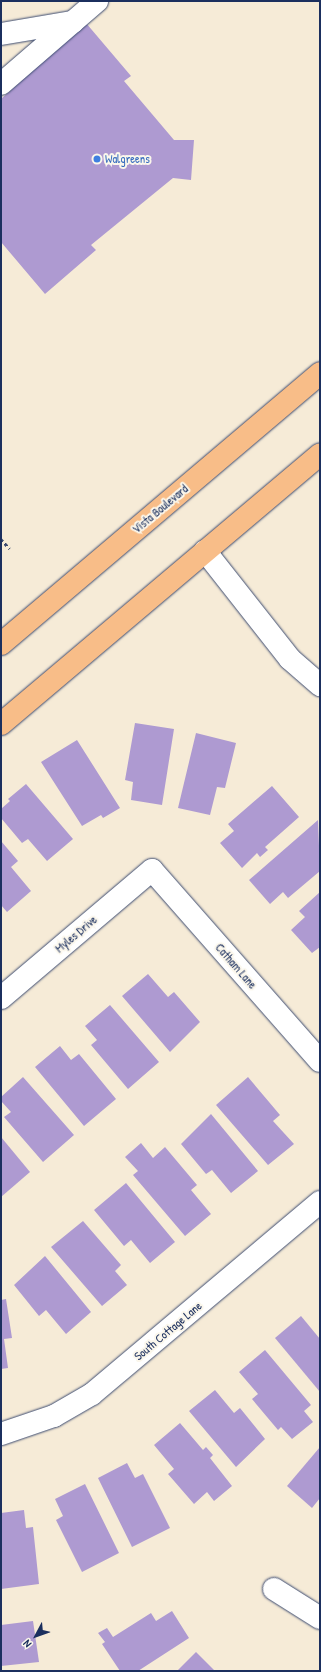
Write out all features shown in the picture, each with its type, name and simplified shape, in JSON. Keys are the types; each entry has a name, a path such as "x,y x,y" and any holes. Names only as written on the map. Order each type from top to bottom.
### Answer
{"main road":[{"name":"Vista Boulevard","path":"1,644 320,373"},
{"path":"1,724 320,454"}],"street":[{"path":"1,84 97,1"},
{"path":"1,34 73,22"},
{"path":"205,552 290,659 320,684"},
{"name":"Myles Drive","path":"1,998 152,870"},
{"name":"Catham Lane","path":"152,870 320,1061"},
{"name":"South Cottage Lane","path":"1,1434 54,1416 92,1394 320,1202"},
{"path":"274,1589 320,1618"}],"path":[{"path":"1,539 10,549"}],"building":[{"name":"Walgreens","path":"86,23 131,76 124,81 174,140 194,140 191,180 173,178 91,245 96,250 45,294 1,242 1,99"},
{"path":"135,723 174,729 162,805 131,800 133,782 125,780"},
{"path":"196,733 236,743 225,788 217,787 210,815 178,808"},
{"path":"77,740 120,808 103,818 101,815 82,826 41,762"},
{"path":"26,784 73,839 47,861 28,839 22,843 1,818 1,809 10,801 8,799"},
{"path":"272,786 299,817 265,847 268,850 260,857 257,853 242,868 220,843 234,831 228,824"},
{"path":"318,820 320,871 288,898 283,892 270,904 249,880"},
{"path":"1,841 18,861 11,867 31,891 7,912 1,905"},
{"path":"320,892 320,947 312,953 291,930 305,917 299,911"},
{"path":"148,974 168,997 174,992 200,1022 170,1052 122,996"},
{"path":"110,1005 159,1062 128,1089 91,1045 97,1040 85,1026"},
{"path":"60,1046 71,1060 79,1054 116,1099 84,1126 35,1067"},
{"path":"23,1077 74,1135 43,1162 4,1117 11,1112 1,1101 1,1097"},
{"path":"248,1077 280,1115 273,1121 294,1144 268,1165 216,1105"},
{"path":"211,1114 258,1171 231,1193 212,1170 206,1174 181,1144"},
{"path":"1,1137 30,1172 1,1197"},
{"path":"141,1143 153,1158 165,1147 197,1185 191,1190 211,1214 185,1236 133,1175 138,1171 125,1157"},
{"path":"126,1183 175,1242 150,1263 131,1240 124,1246 94,1210"},
{"path":"83,1221 121,1265 115,1271 127,1285 102,1306 51,1247"},
{"path":"45,1256 91,1312 66,1334 46,1310 39,1316 14,1285"},
{"path":"6,1299 12,1338 4,1339 8,1368 1,1369 1,1300"},
{"path":"301,1316 320,1339 320,1392 275,1338"},
{"path":"265,1350 311,1405 304,1411 313,1422 292,1439 281,1427 278,1430 252,1399 258,1394 239,1372"},
{"path":"215,1390 234,1413 240,1408 265,1439 236,1467 189,1411"},
{"path":"180,1423 203,1450 206,1447 213,1455 210,1458 232,1486 214,1501 207,1492 194,1504 168,1474 174,1469 154,1445"},
{"path":"320,1447 320,1498 312,1508 287,1486"},
{"path":"127,1463 135,1478 143,1474 170,1528 132,1547 98,1478"},
{"path":"85,1484 119,1553 82,1572 56,1520 63,1516 55,1499"},
{"path":"24,1510 26,1528 33,1527 39,1584 1,1589 1,1513"},
{"path":"172,1611 189,1638 138,1671 120,1671 102,1644 105,1642 98,1633 107,1628 113,1637 151,1613 156,1621"},
{"path":"33,1621 39,1662 1,1666 1,1625"},
{"path":"196,1652 215,1671 177,1671"}],"place":[{"name":"Walgreens","path":"97,159"}]}
